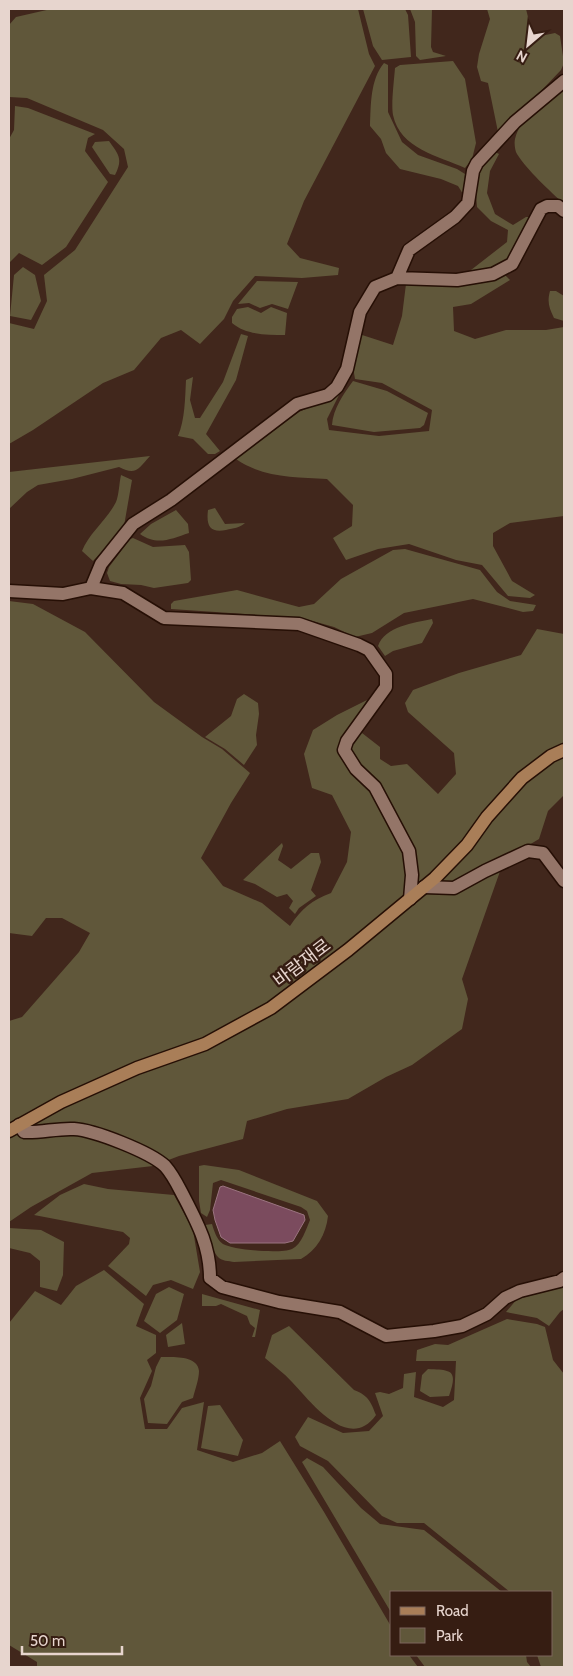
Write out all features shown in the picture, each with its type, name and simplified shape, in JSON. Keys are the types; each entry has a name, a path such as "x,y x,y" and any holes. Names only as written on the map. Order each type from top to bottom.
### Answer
{"street":[{"path":"397,278 409,250 455,218 468,203 473,171 478,163 515,122 564,81"},
{"path":"91,588 101,564 133,524 171,500 297,404 328,395 338,387 347,369 360,312 375,287 397,278 457,280 493,274 512,264 541,209 547,206 558,206 564,211"},
{"path":"9,592 63,594 91,588 123,593 164,618 299,624 369,650 386,674 386,687 347,741 344,750 356,769 375,787 409,851 412,875 410,898"},
{"name":"바람재로","path":"14,1128 61,1102 137,1068 205,1044 271,1008 348,950 424,887 467,845 487,817 522,778 551,756 564,750"},
{"path":"424,887 454,888 528,851 543,853 564,881"},
{"path":"14,1128 24,1132 37,1133 74,1129 98,1133 146,1154 164,1165 173,1176 201,1230 210,1264 210,1278 222,1286 279,1302 340,1312 386,1336 434,1332 462,1326 487,1314 505,1298 520,1291 560,1282 564,1278"}],"green space":[{"path":"51,9 358,9 369,54 375,66 304,201 287,244 300,258 339,268 338,275 302,278 255,276 233,301 224,319 200,344 181,330 161,338 134,370 103,383 9,444 9,323 34,329 47,301 44,275 75,250 128,167 124,149 103,130 27,98 9,97 9,25 16,17"},
{"path":"363,9 405,9 408,15 411,57 382,60 373,46"},
{"path":"410,9 432,9 431,47 433,52 446,56 420,60 416,56 415,22"},
{"path":"487,9 526,9 531,29 536,37 555,33 560,36 564,63 561,70 522,111 498,132 488,83 481,81 477,67 490,19"},
{"path":"453,61 465,79 476,143 472,159 465,168 412,144 397,127 392,110 395,68 400,65"},
{"path":"384,63 388,65 388,112 402,142 418,155 457,169 465,174 463,194 458,186 441,179 400,169 386,153 381,139 370,126 374,85 379,70"},
{"path":"564,87 564,204 521,160 516,153 515,139 522,123 528,116"},
{"path":"15,106 28,108 95,134 88,138 85,151 108,182 66,247 42,265 19,253 9,263 9,139 14,130"},
{"path":"109,141 119,157 119,165 115,175 110,174 92,147 95,142"},
{"path":"495,152 499,154 490,171 487,193 495,214 513,225 526,217 530,217 523,236 503,265 468,275 471,270 507,242 508,230 491,221 477,207 477,176 479,170"},
{"path":"23,267 35,275 41,301 31,320 10,316 14,275"},
{"path":"505,275 510,280 471,304 453,307 454,331 475,339 506,330 546,330 564,327 564,516 510,523 493,533 493,546 512,581 535,595 530,598 508,596 482,565 456,560 409,544 378,549 346,560 333,538 352,526 353,505 327,479 291,477 268,473 257,470 236,459 299,412 340,393 327,419 329,430 379,436 429,431 432,410 382,383 355,379 353,367 359,334 393,345 402,316 406,284"},
{"path":"257,281 298,282 288,309 272,304 260,308 249,303 238,304"},
{"path":"550,291 556,291 564,296 564,321 554,318 552,314 549,302"},
{"path":"248,307 261,313 271,307 287,313 285,335 250,332 232,323 232,317 237,309"},
{"path":"241,334 248,336 236,380 206,434 220,451 215,454 208,454 193,439 178,436 185,402 186,380 193,377 190,400 195,418 200,418 223,382"},
{"path":"353,381 387,391 428,413 424,425 420,428 374,432 332,425 337,407"},
{"path":"150,456 139,468 133,471 119,467 72,479 38,485 27,492 9,509 9,472"},
{"path":"121,475 132,480 124,526 120,533 93,561 82,551 89,538 116,502"},
{"path":"215,508 225,524 245,523 238,527 221,531 213,529 209,524 208,510"},
{"path":"176,510 188,524 189,533 158,541 146,538 140,534 151,524"},
{"path":"133,538 153,547 185,545 189,552 191,580 188,583 154,588 110,581 107,573 109,567 130,539"},
{"path":"405,549 480,570 497,592 510,601 536,605 533,611 523,612 473,599 404,613 372,633 355,637 334,627 302,618 171,609 171,604 174,601 237,590 299,607 314,604 341,579 393,550"},
{"path":"9,601 33,604 85,632 154,702 202,737 222,749 250,773 201,858 223,886 262,903 290,926 308,906 331,893 347,862 351,832 332,795 312,788 304,754 313,730 367,700 353,726 380,747 380,759 391,766 407,764 438,794 456,774 454,753 408,712 405,703 413,690 459,673 521,655 537,629 564,634 564,795 548,811 539,839 504,860 462,979 468,999 462,1029 412,1065 386,1077 348,1099 287,1109 247,1121 243,1139 179,1156 153,1166 92,1173 31,1207 9,1222 9,1021 22,1017 79,952 90,933 62,918 46,918 32,936 9,933"},
{"path":"432,619 433,623 422,643 393,651 385,656 378,646 387,634 401,626"},
{"path":"244,694 258,703 259,714 256,735 257,745 244,765 225,749 205,737 231,716 237,699"},
{"path":"282,843 283,846 278,860 291,869 311,853 319,853 321,862 311,890 316,896 299,908 295,914 289,908 293,901 287,894 277,897 255,884 243,880"},
{"path":"199,1166 239,1170 317,1201 328,1216 320,1241 312,1251 301,1259 234,1262 219,1258 206,1233 205,1225 212,1224 219,1240 228,1246 246,1250 278,1251 295,1247 303,1236 310,1220 307,1211 301,1207 221,1180 213,1183 210,1210 207,1217 201,1213 199,1201"},
{"path":"84,1184 108,1189 174,1195 193,1230 200,1272 193,1289 171,1280 153,1285 146,1296 108,1266 129,1244 130,1238 123,1232 34,1215 60,1195"},
{"path":"9,1228 41,1230 64,1242 63,1275 57,1291 40,1287 40,1261 30,1253 9,1248"},
{"path":"104,1270 144,1304 136,1326 156,1335 156,1353 147,1360 152,1371 140,1398 145,1429 167,1429 182,1408 204,1402 197,1450 233,1462 262,1453 280,1441 390,1625 390,1656 410,1656 418,1667 37,1667 37,1662 9,1645 9,1323 35,1291 61,1305 76,1286"},
{"path":"169,1287 184,1294 177,1320 160,1333 144,1321 156,1294"},
{"path":"564,1287 564,1309 549,1326 537,1318 506,1312 517,1299"},
{"path":"202,1294 260,1310 255,1337 252,1337 255,1328 250,1324 247,1316 221,1304 202,1306"},
{"path":"507,1319 537,1324 545,1327 553,1360 564,1374 564,1667 541,1667 537,1656 553,1656 553,1591 509,1591 424,1523 397,1523 382,1516 328,1461 300,1446 295,1437 308,1417 343,1433 369,1431 383,1416 375,1393 389,1394 403,1388 404,1374 416,1372 414,1397 443,1407 454,1400 456,1361 416,1361 417,1350 435,1344 448,1345"},
{"path":"182,1323 185,1344 168,1347 166,1335"},
{"path":"289,1326 354,1390 363,1394 368,1400 376,1415 365,1425 354,1429 343,1427 331,1420 265,1358 272,1335"},
{"path":"161,1357 184,1358 194,1362 198,1366 198,1377 193,1398 182,1402 167,1424 148,1423 144,1399 151,1386"},
{"path":"428,1369 443,1370 451,1373 453,1381 449,1396 430,1397 420,1391 422,1375"},
{"path":"220,1405 243,1440 238,1456 201,1448 208,1406"},
{"path":"307,1458 323,1467 361,1508 380,1524 424,1530 501,1591 390,1591 390,1611 302,1462"},
{"path":"417,1656 526,1656 527,1662 531,1667 425,1667"}],"shaded area":[{"path":"223,1186 304,1215 305,1220 293,1241 285,1243 230,1243 221,1237 213,1210 220,1187"}]}
